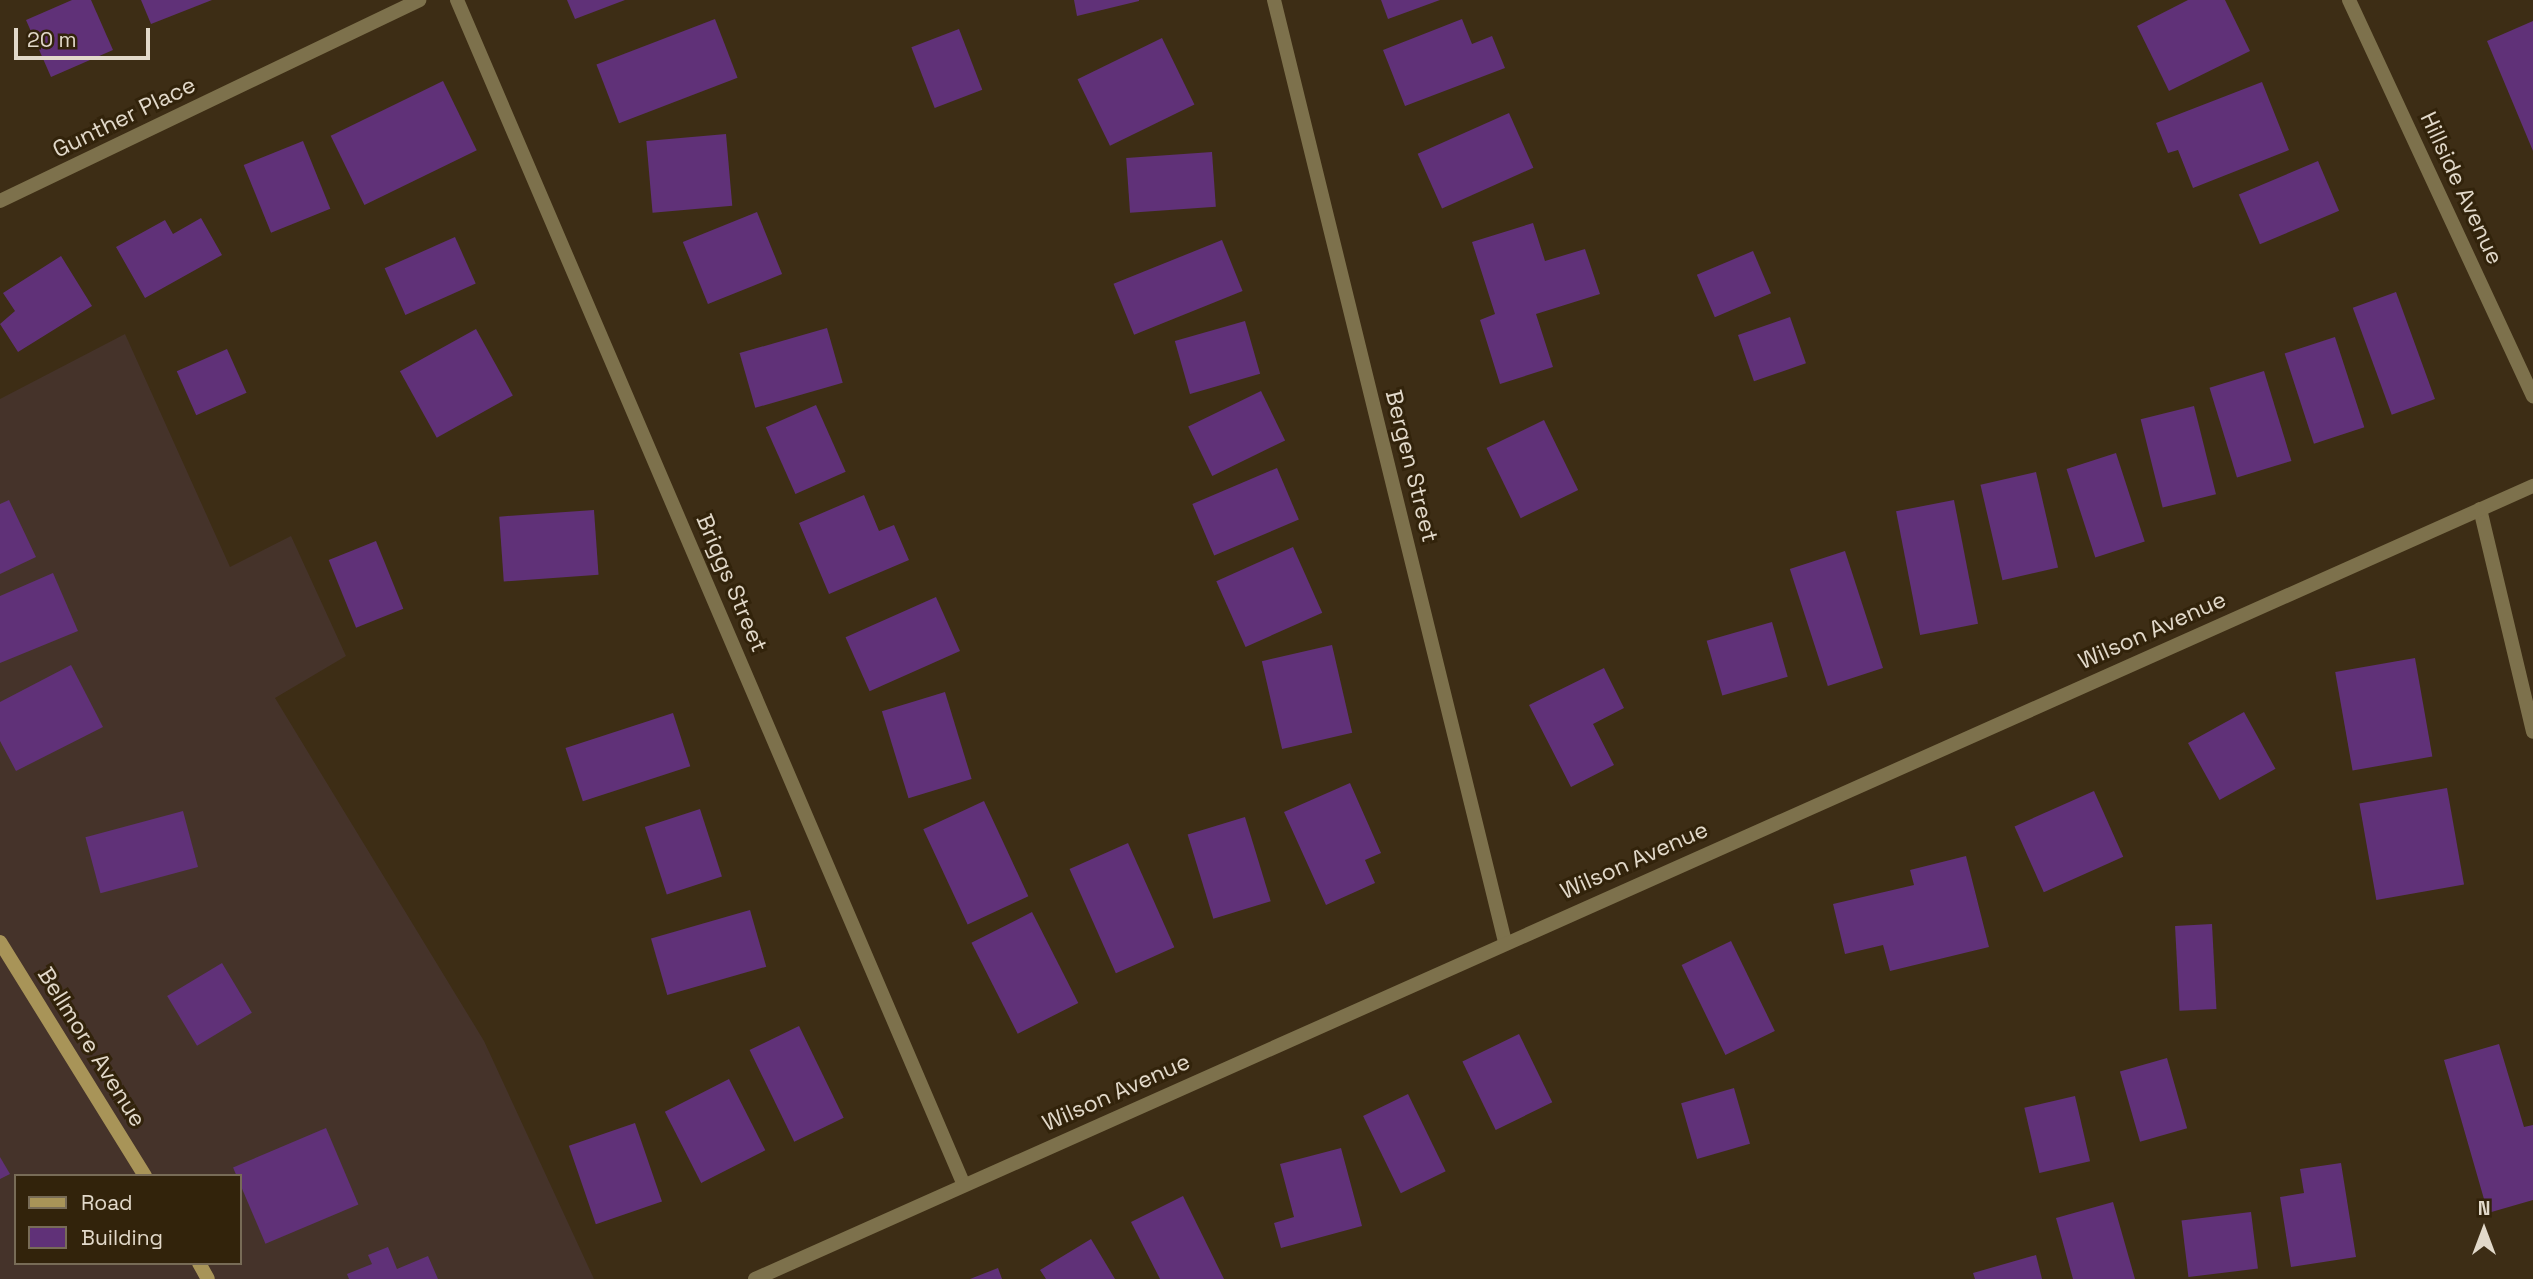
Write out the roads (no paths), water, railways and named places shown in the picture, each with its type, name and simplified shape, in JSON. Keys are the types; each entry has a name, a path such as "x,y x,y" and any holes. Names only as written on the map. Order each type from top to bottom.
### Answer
{"main road":[{"name":"Bellmore Avenue","path":"0,942 144,1174"}],"street":[{"name":"Gunther Place","path":"0,201 419,0"},
{"name":"Briggs Street","path":"457,0 964,1185"},
{"name":"Bergen Street","path":"1274,0 1505,942"},
{"name":"Hillside Avenue","path":"2350,0 2533,396"},
{"name":"Wilson Avenue","path":"755,1279 1505,942 2533,486"},
{"path":"2480,509 2533,732"}]}
